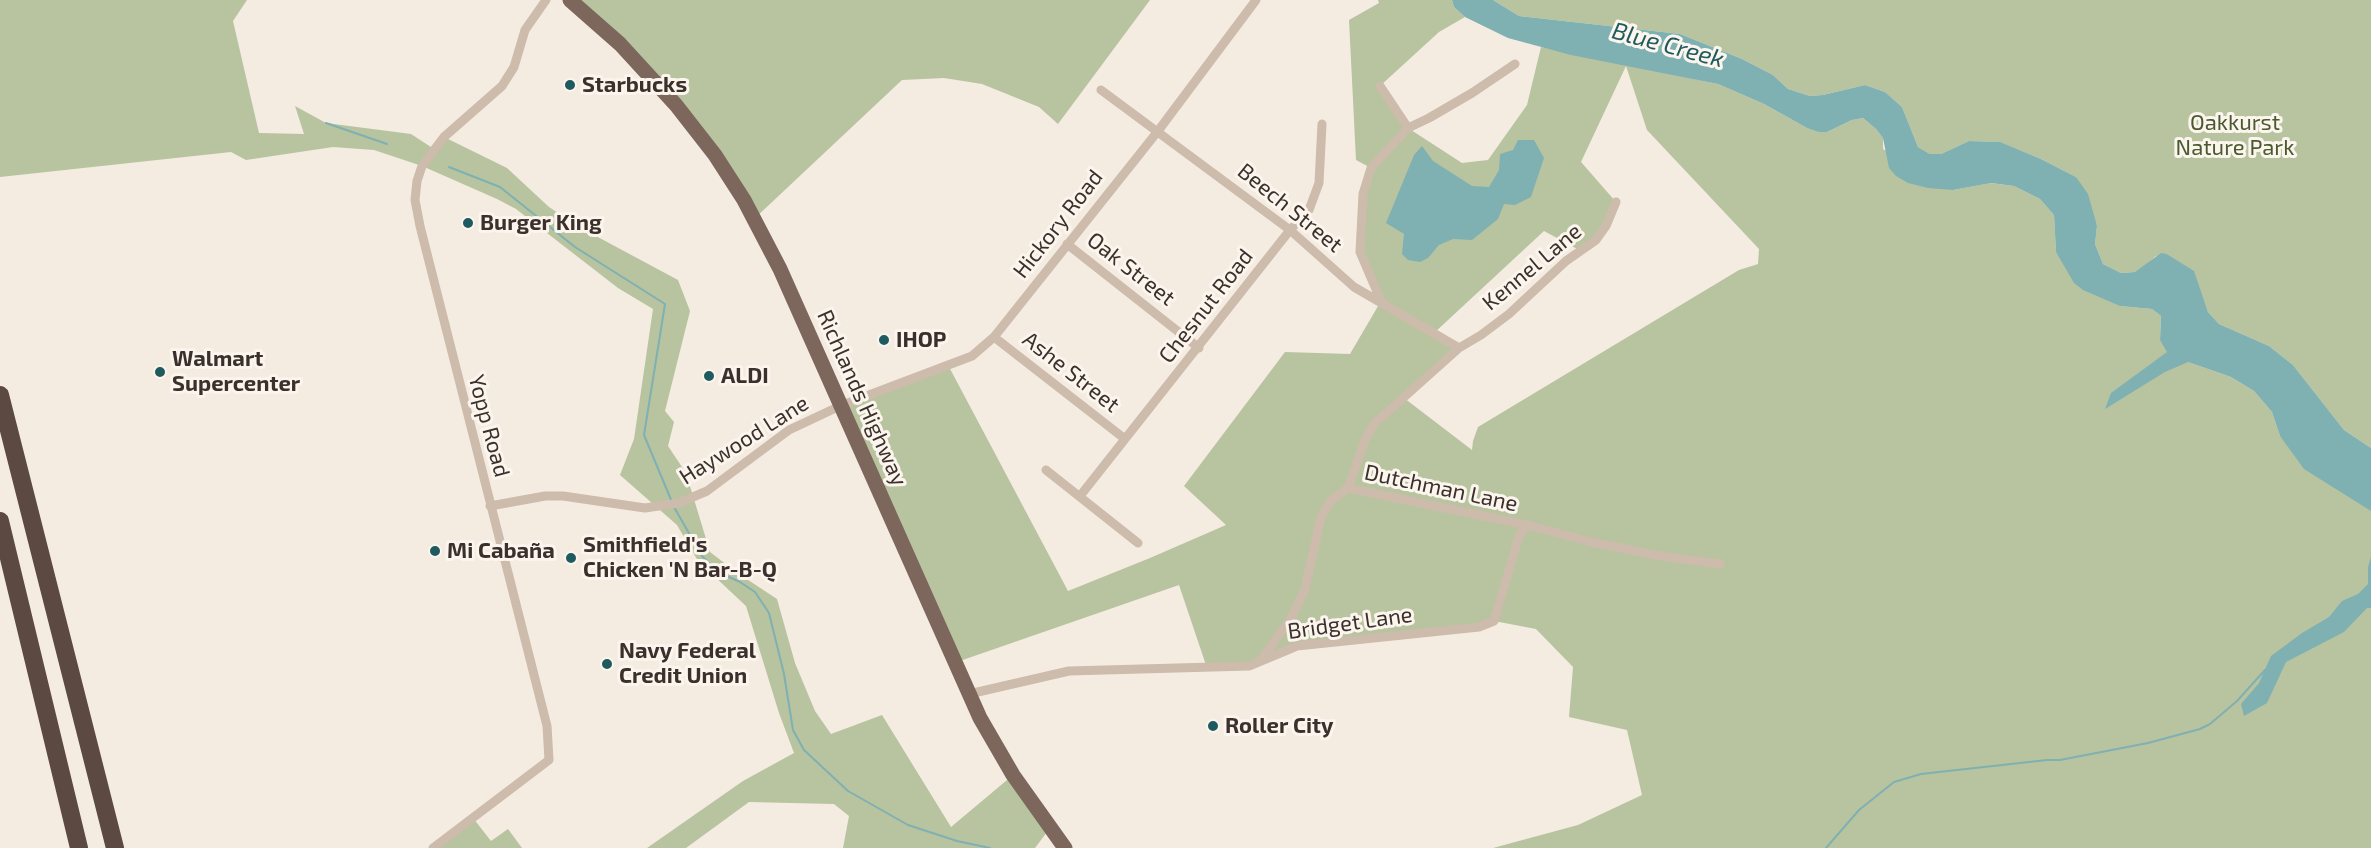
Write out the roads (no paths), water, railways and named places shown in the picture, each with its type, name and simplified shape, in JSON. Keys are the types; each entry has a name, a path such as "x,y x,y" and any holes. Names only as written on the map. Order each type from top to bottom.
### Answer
{"highway":[{"path":"0,395 115,848"},
{"path":"0,521 79,848"}],"main road":[{"name":"Richlands Highway","path":"570,0 620,44 700,134 723,166 763,234 969,694 1013,775 1065,848"}],"street":[{"name":"Yopp Road","path":"433,848 549,760 547,726 420,226 415,200 417,181 422,166 444,137 502,87 514,67 525,30 546,0"},
{"name":"Hickory Road","path":"840,406 972,356 994,337 1158,131 1256,0"},
{"path":"1381,301 1360,252 1364,194 1371,168 1408,128 1472,93 1515,64"},
{"path":"1380,86 1408,128"},
{"name":"Beech Street","path":"1101,90 1290,230 1354,287 1459,348"},
{"name":"Chesnut Road","path":"1080,496 1290,230 1309,210 1319,183 1322,124"},
{"name":"Kennel Lane","path":"1348,488 1365,440 1374,424 1459,348 1509,314 1566,261 1596,240 1606,226 1616,202"},
{"name":"Oak Street","path":"1067,244 1198,348"},
{"name":"Ashe Street","path":"994,337 1125,439"},
{"name":"Haywood Lane","path":"490,506 545,496 563,496 645,508 679,503 707,491 789,430 840,406"},
{"path":"1047,470 1138,543"},
{"name":"Dutchman Lane","path":"1261,660 1291,618 1305,589 1321,517 1331,500 1348,488 1527,525 1591,542 1660,556 1720,564"},
{"name":"Bridget Lane","path":"969,694 1069,671 1249,666 1297,646 1479,627 1494,621 1519,536 1527,525"}],"water":[{"name":"Blue Creek","path":"1452,0 1493,0 1519,16 1680,34 1742,59 1773,75 1788,89 1810,96 1865,85 1885,92 1902,107 1918,147 1930,154 1941,154 1969,141 2000,142 2076,177 2088,194 2097,226 2095,244 2103,264 2121,273 2135,272 2161,253 2167,254 2194,271 2208,312 2219,324 2269,346 2293,365 2344,430 2371,448 2371,511 2304,469 2280,436 2272,412 2254,391 2231,377 2188,362 2165,372 2105,409 2111,393 2167,352 2160,340 2161,316 2152,309 2120,306 2083,290 2074,283 2056,252 2054,215 2040,199 2014,186 1991,183 1953,190 1928,188 1908,183 1896,176 1889,168 1883,138 1863,118 1852,120 1827,132 1819,132 1718,84 1571,55 1508,38 1465,17 1454,7"},
{"path":"1518,140 1534,140 1544,158 1531,197 1515,205 1504,204 1498,219 1472,240 1453,239 1439,245 1428,258 1420,262 1408,260 1402,254 1404,234 1386,223 1414,155 1422,146 1433,161 1472,186 1489,187 1499,170 1500,154 1513,150"},
{"path":"2371,557 2371,608 2367,608 2344,632 2286,662 2267,703 2244,716 2241,704 2259,683 2271,656 2329,617 2342,601 2358,594 2368,584 2368,567"}],"waterway":[{"path":"326,123 387,144"},
{"path":"449,167 500,187 575,247 665,304 644,435 672,502"},
{"path":"674,507 702,556 718,572 755,592 769,613 784,674 793,730 804,750 848,791 908,825 957,841 990,848"},
{"path":"1826,848 1859,810 1894,782 1921,774 2060,760 2148,743 2200,729 2210,724 2237,701 2265,670"}],"place":[{"name":"Starbucks","path":"570,85"},
{"name":"Burger King","path":"468,223"},
{"name":"IHOP","path":"884,340"},
{"name":"Walmart Supercenter","path":"160,372"},
{"name":"ALDI","path":"709,376"},
{"name":"Mi Cabaña","path":"435,551"},
{"name":"Smithfield's Chicken 'N Bar-B-Q","path":"571,558"},
{"name":"Navy Federal Credit Union","path":"607,664"},
{"name":"Roller City","path":"1213,726"}],"park label":[{"name":"Oakkurst Nature Park","path":"2235,136"}]}
